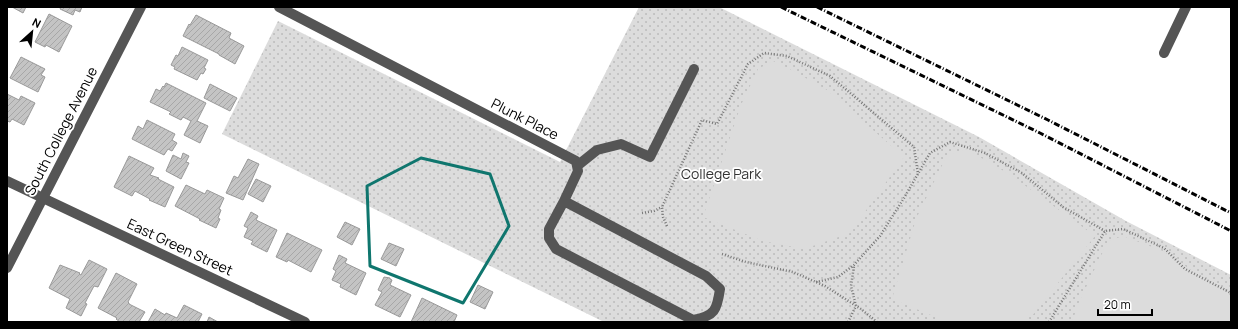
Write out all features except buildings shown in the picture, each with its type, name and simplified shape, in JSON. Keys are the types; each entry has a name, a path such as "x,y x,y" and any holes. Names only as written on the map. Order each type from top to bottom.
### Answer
{"street":[{"name":"South College Avenue","path":"7,268 42,197 141,7"},
{"name":"Plunk Place","path":"279,7 576,161 577,166"},
{"path":"1164,53 1186,7"},
{"path":"564,201 706,276 720,289 717,306 707,317 693,320 556,249 549,238 549,229 578,171 577,166 597,150 622,144 650,157 694,69"},
{"name":"East Green Street","path":"7,181 305,322"}],"path":[{"path":"667,226 663,217 662,207 702,120 717,124 748,64 764,53 787,56 830,76 914,146 918,174"},
{"path":"816,282 838,277 854,265 880,236 930,153 950,142 985,153 1022,173 1064,207 1104,231 1123,229 1164,248 1185,269 1231,293"},
{"path":"642,213 654,211 662,207"},
{"path":"1049,322 1104,231"},
{"path":"722,254 746,262 793,272 816,282 825,286 856,306 877,322"},
{"path":"848,322 856,306 851,286 854,265"}],"highlighted area":[{"path":"421,158 490,174 509,226 463,303 370,266 367,186"}],"green space":[{"name":"College Park","path":"639,7 719,7 979,137 1126,221 1231,275 1231,322 604,322 222,134 278,21 560,162"},
{"path":"773,61 827,90 904,157 850,233 804,249 763,241 703,217 741,105 758,69"},
{"path":"966,149 1009,174 1095,236 1032,316 1017,322 951,322 892,299 916,219 947,155"},
{"path":"1123,236 1163,251 1231,297 1231,322 1072,322 1079,302 1108,241"}],"railway":[{"path":"781,7 1040,133 1231,231"},
{"path":"817,7 1048,120 1231,213"}]}
